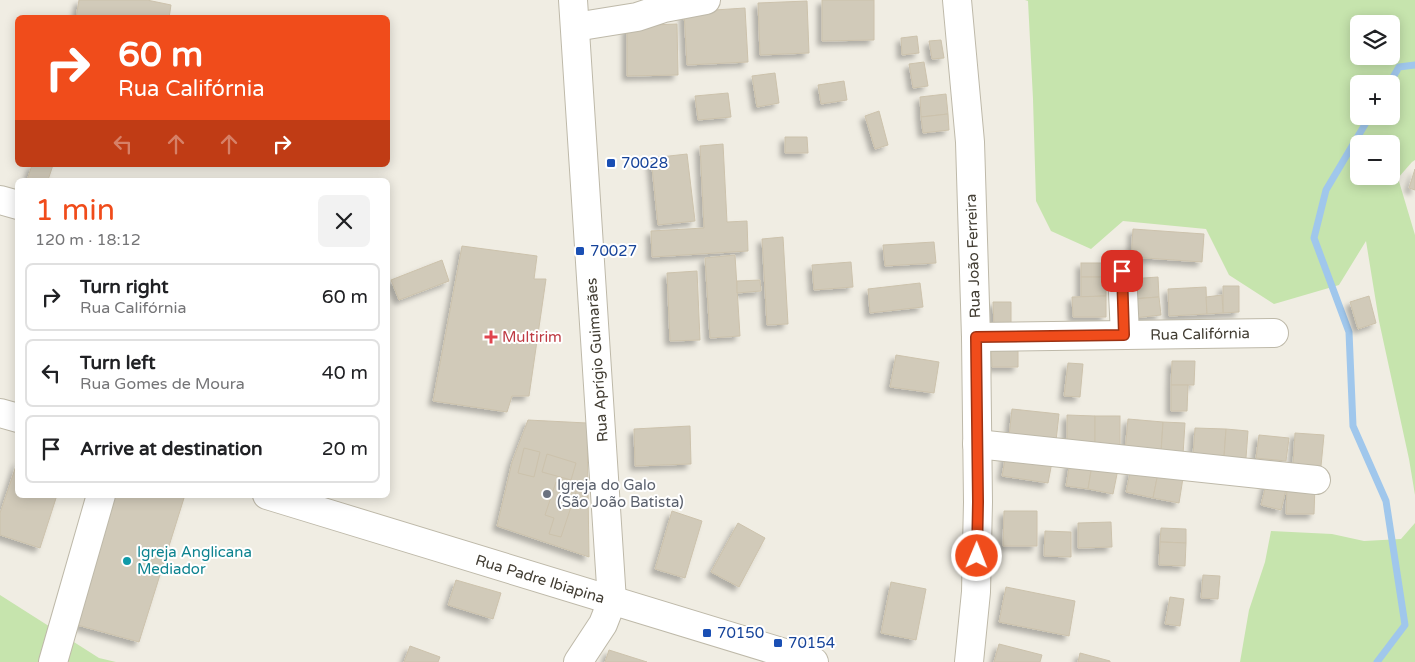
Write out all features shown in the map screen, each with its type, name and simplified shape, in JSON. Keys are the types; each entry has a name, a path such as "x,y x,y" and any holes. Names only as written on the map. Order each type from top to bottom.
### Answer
{"street":[{"name":"Rua Aprígio Guimarães","path":"573,0 612,600"},
{"path":"575,27 637,17 664,8 706,0"},
{"name":"Rua João Ferreira","path":"958,0 970,142 976,337 978,502 976,592 969,662"},
{"path":"0,200 15,204"},
{"path":"1122,271 1124,335"},
{"name":"Rua Califórnia","path":"976,337 1274,333"},
{"path":"0,413 15,417"},
{"path":"977,444 1316,480"},
{"path":"53,662 100,498"},
{"name":"Rua Padre Ibiapina","path":"286,498 300,500 798,660"},
{"path":"578,662 603,624 612,600"}],"green space":[{"path":"1025,0 1415,0 1415,160 1400,176 1400,135 1350,135 1350,185 1400,185 1415,235 1415,495 1379,321 1366,241 1339,285 1274,304 1229,275 1206,229 1123,221 1091,249 1051,231 1036,201 1028,1"},
{"path":"1415,523 1415,662 1240,662 1249,610 1265,562 1271,531 1332,534 1364,541 1401,539"},
{"path":"0,595 99,658 116,662 0,662"}],"building":[{"path":"79,0 147,0 171,5 169,15 76,15"},
{"path":"822,0 874,0 874,40 822,41"},
{"path":"807,1 809,53 760,55 758,3"},
{"path":"745,8 748,62 687,65 684,12"},
{"path":"677,24 678,75 627,76 627,26"},
{"path":"917,36 919,53 902,55 901,38"},
{"path":"941,40 944,58 932,59 929,41"},
{"path":"924,62 928,86 913,88 909,64"},
{"path":"775,73 779,103 757,107 752,76"},
{"path":"844,81 847,100 821,104 818,85"},
{"path":"728,93 731,117 698,120 695,96"},
{"path":"946,94 948,114 921,117 920,97"},
{"path":"879,111 888,145 875,149 865,116"},
{"path":"948,114 949,130 923,133 921,117"},
{"path":"785,137 807,137 808,153 785,153"},
{"path":"723,144 727,222 747,221 748,251 652,257 651,231 704,228 700,146"},
{"path":"687,154 695,221 658,225 651,158"},
{"path":"31,167 52,167 49,178 28,178"},
{"path":"1415,169 1415,190 1409,188"},
{"path":"1133,229 1204,234 1202,262 1131,257"},
{"path":"783,237 788,324 767,325 762,239"},
{"path":"934,242 936,263 885,266 883,245"},
{"name":"Multirim","path":"462,246 537,256 534,279 546,279 529,396 512,396 507,412 433,401"},
{"path":"735,255 740,336 710,338 705,258"},
{"path":"442,260 449,281 399,300 391,280"},
{"path":"851,262 853,287 814,290 812,265"},
{"path":"1081,263 1106,263 1106,277 1081,277"},
{"path":"697,271 700,340 670,341 667,273"},
{"path":"1081,277 1106,277 1106,296 1081,297"},
{"path":"1158,277 1159,297 1132,299 1130,279"},
{"path":"760,280 761,291 737,293 737,281"},
{"path":"920,283 923,307 870,313 868,289"},
{"path":"1223,286 1239,286 1239,312 1223,313"},
{"path":"1206,287 1207,314 1169,316 1168,289"},
{"path":"1222,295 1223,313 1207,314 1206,297"},
{"path":"1106,296 1106,317 1073,317 1072,297"},
{"path":"1369,296 1376,323 1358,329 1350,302"},
{"path":"1159,297 1161,315 1134,318 1132,299"},
{"path":"993,302 1011,302 1011,325 994,326"},
{"path":"1018,350 1018,367 992,367 991,351"},
{"path":"896,355 939,362 934,393 890,387"},
{"path":"1172,361 1195,361 1194,385 1171,385"},
{"path":"1068,363 1083,364 1080,397 1064,396"},
{"path":"1171,385 1188,385 1187,411 1171,411"},
{"path":"1012,409 1059,414 1056,441 1009,436"},
{"path":"1067,415 1095,416 1095,449 1067,449"},
{"path":"1095,416 1120,416 1120,449 1095,449"},
{"path":"1128,419 1163,422 1161,453 1125,451"},
{"name":"Igreja do Galo (São João Batista)","path":"528,420 587,423 589,557 497,526 512,462"},
{"path":"1163,422 1185,423 1183,455 1161,453"},
{"path":"690,426 691,464 635,466 634,429"},
{"path":"1195,428 1226,429 1224,457 1193,455"},
{"path":"1226,429 1248,431 1246,458 1224,457"},
{"path":"1295,433 1324,435 1321,466 1293,464"},
{"path":"1259,435 1289,438 1286,461 1256,458"},
{"path":"524,448 540,452 534,477 518,473"},
{"path":"547,454 576,463 571,480 542,472"},
{"path":"1006,454 1052,462 1048,483 1002,476"},
{"path":"1070,461 1092,465 1088,489 1066,486"},
{"path":"1092,465 1118,469 1113,494 1088,489"},
{"path":"1131,468 1158,473 1153,498 1126,492"},
{"path":"15,469 15,498 56,498 40,548 0,535 0,513"},
{"path":"1158,473 1183,478 1179,503 1153,498"},
{"path":"1267,480 1287,485 1281,510 1261,505"},
{"path":"556,482 577,489 561,537 549,534 554,518 545,515"},
{"path":"1287,485 1315,486 1314,514 1286,514"},
{"name":"Igreja Anglicana Mediador","path":"107,498 184,498 139,642 70,623"},
{"path":"672,511 702,521 685,578 655,569"},
{"path":"1004,511 1037,511 1037,546 1003,546"},
{"path":"1111,522 1112,547 1078,548 1078,523"},
{"path":"738,523 765,538 739,587 711,572"},
{"path":"1161,528 1186,529 1186,543 1160,542"},
{"path":"1045,531 1071,532 1071,557 1044,556"},
{"path":"1160,542 1186,543 1185,566 1159,565"},
{"path":"1203,575 1220,576 1218,599 1201,598"},
{"path":"456,580 501,593 493,619 448,605"},
{"path":"891,582 926,589 916,640 881,633"},
{"path":"1006,587 1075,601 1069,636 999,622"},
{"path":"1170,597 1184,599 1180,626 1165,624"},
{"path":"999,644 1042,655 1040,662 994,662"},
{"path":"410,646 440,657 438,662 404,662"},
{"path":"609,650 647,662 605,662"},
{"path":"1080,653 1110,661 1110,662 1078,662"}],"waterway":[{"path":"1394,75 1399,67 1415,65"},
{"path":"1365,125 1326,190 1314,238 1349,332 1353,426 1386,501 1405,625 1377,662"}],"place":[{"name":"70028","path":"611,163"},
{"name":"70027","path":"580,251"},
{"name":"Multirim","path":"491,337"},
{"name":"Igreja do Galo (São João Batista)","path":"547,494"},
{"name":"Igreja Anglicana Mediador","path":"127,561"},
{"name":"70150","path":"707,633"},
{"name":"70154","path":"778,643"}],"route":[{"path":"977,556 976,337 1124,335 1122,271"}]}
